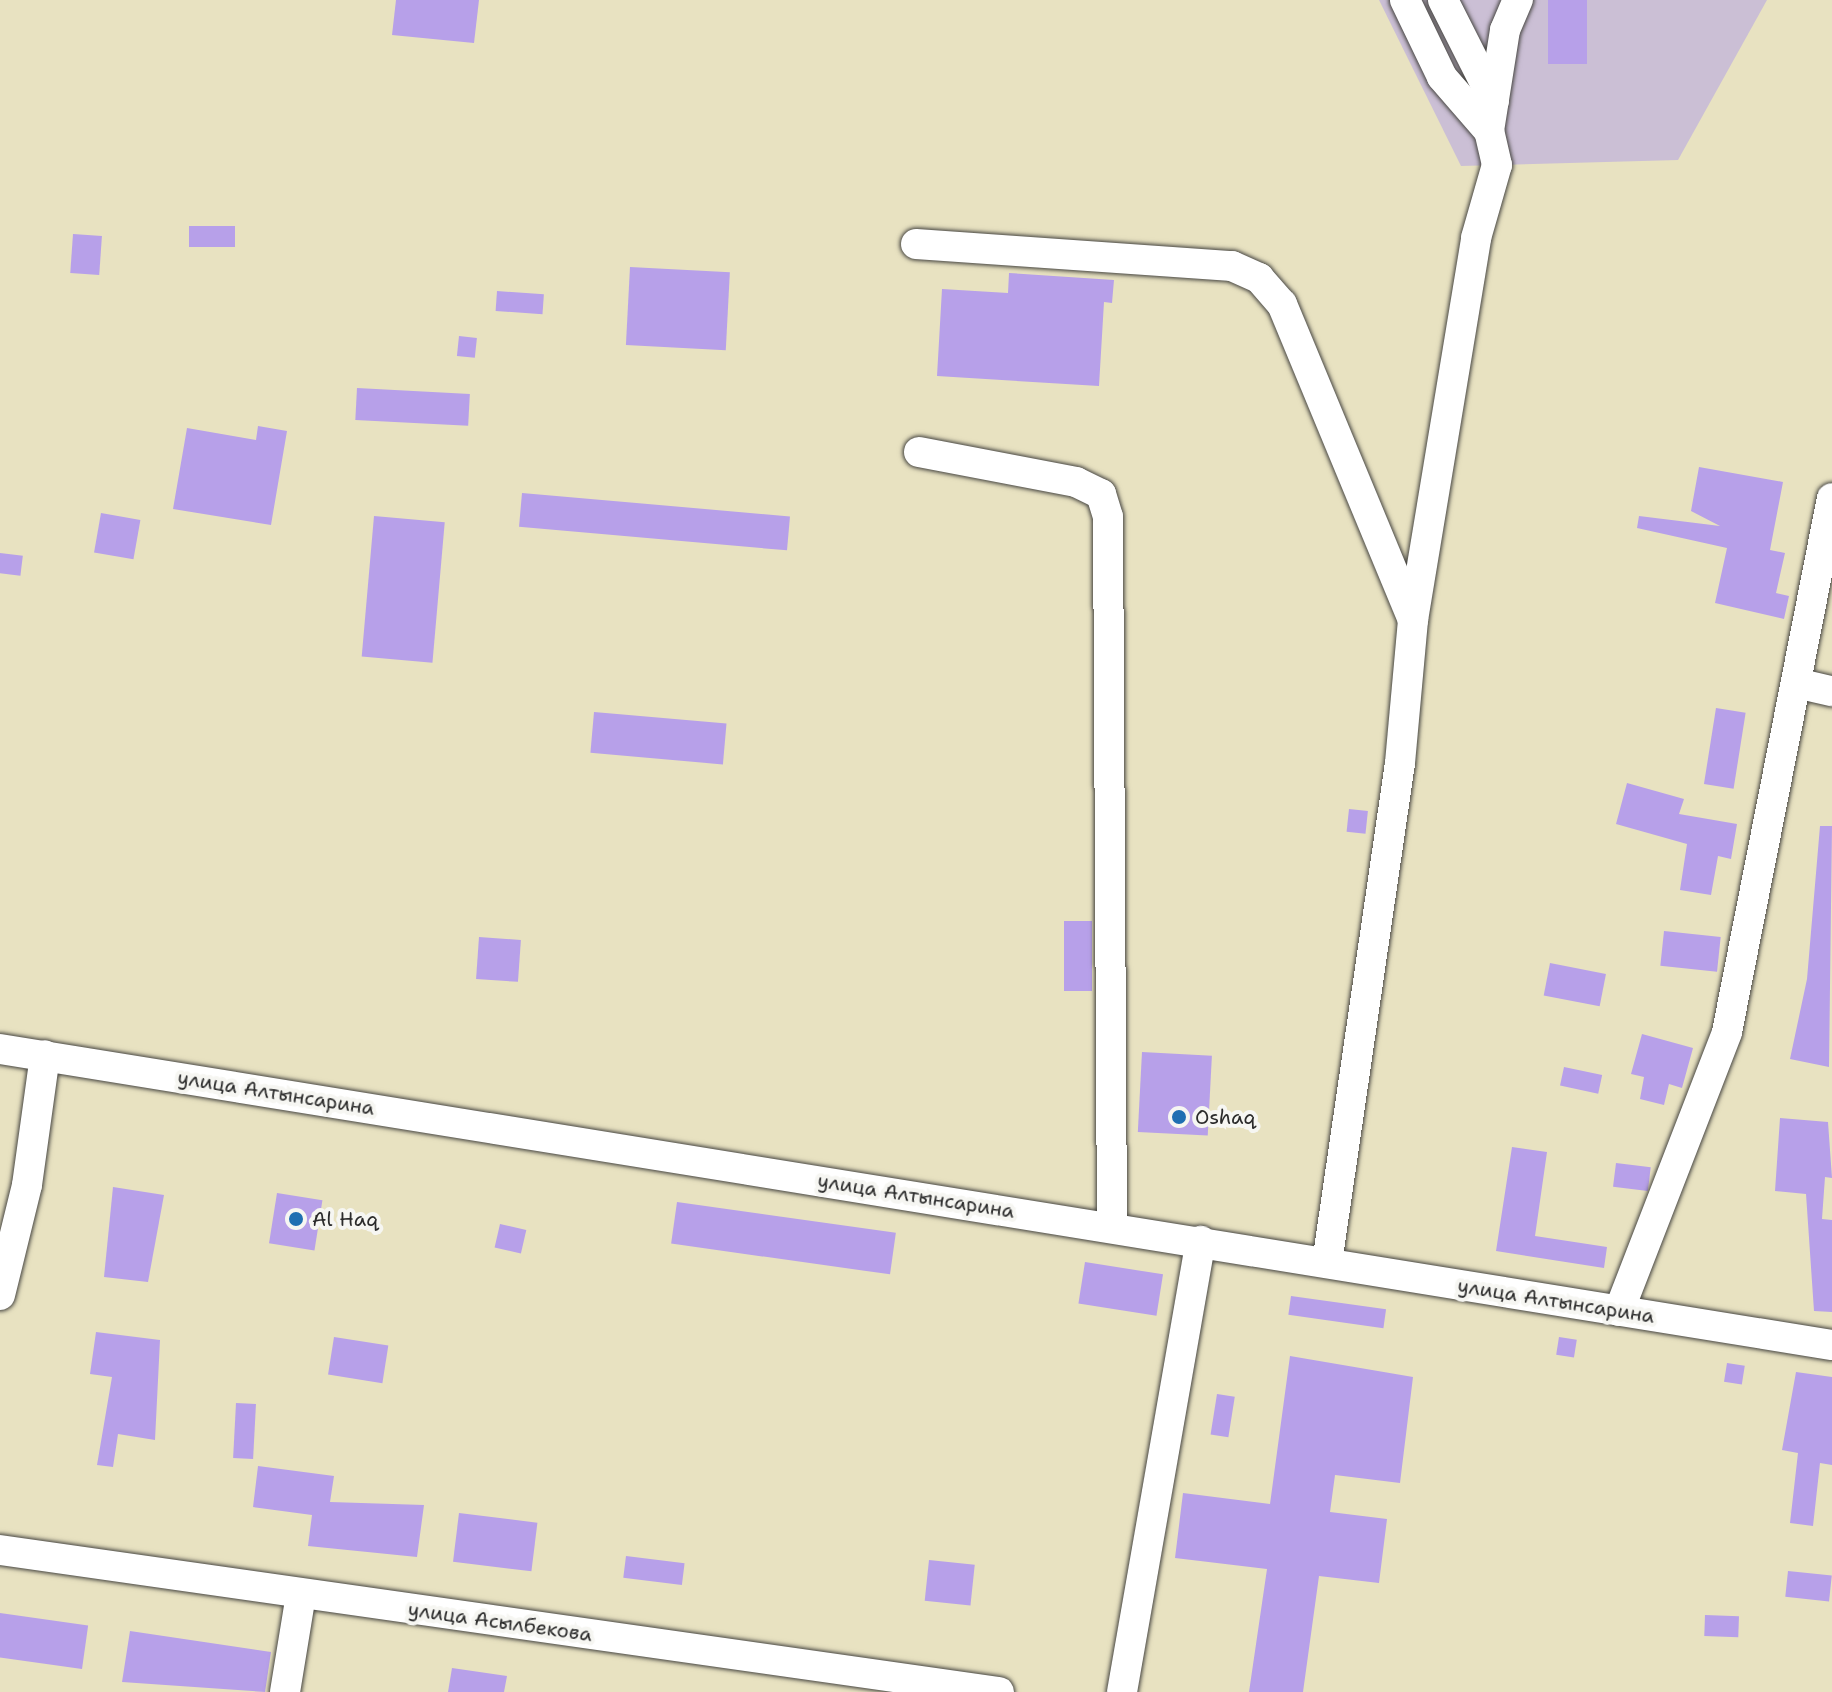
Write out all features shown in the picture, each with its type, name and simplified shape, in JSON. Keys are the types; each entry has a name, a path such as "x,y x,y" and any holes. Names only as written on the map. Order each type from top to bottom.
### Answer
{"street":[{"path":"1405,0 1442,77 1489,131"},
{"path":"1443,0 1494,101"},
{"path":"1327,1263 1400,763 1413,620 1476,238 1497,165 1489,131 1505,30 1518,0"},
{"path":"916,244 1232,266 1259,278 1282,304 1413,620"},
{"path":"919,452 1076,482 1101,494 1108,517 1112,1227"},
{"path":"1619,1311 1727,1032 1832,498"},
{"path":"1796,683 1832,691"},
{"name":"улица Алтынсарина","path":"0,1049 1832,1345"},
{"path":"0,1295 27,1185 45,1055"},
{"path":"1122,1692 1201,1241"},
{"name":"улица Асылбекова","path":"0,1550 999,1692"},
{"path":"285,1692 301,1594"}],"shaded area":[{"path":"1379,0 1767,0 1678,160 1461,166"}],"building":[{"path":"396,0 479,0 474,43 392,35"},
{"path":"1548,0 1587,0 1587,64 1548,64"},
{"path":"189,226 235,226 235,247 189,247"},
{"path":"73,234 102,236 99,275 70,273"},
{"path":"630,267 730,272 726,350 626,345"},
{"path":"1009,273 1114,280 1112,303 1104,302 1099,386 937,376 942,289 1008,293"},
{"path":"497,291 544,294 542,314 496,311"},
{"path":"459,336 477,338 475,358 457,356"},
{"path":"357,388 470,394 468,426 355,420"},
{"path":"258,426 287,431 271,525 173,509 187,428 256,440"},
{"path":"1699,467 1783,482 1770,550 1785,553 1776,593 1789,596 1784,619 1715,603 1727,548 1637,528 1639,516 1720,526 1691,511"},
{"path":"522,493 790,516 787,550 519,527"},
{"path":"101,513 140,520 133,559 94,552"},
{"path":"374,516 445,522 432,663 362,656"},
{"path":"0,553 23,556 20,576 0,573"},
{"path":"1716,708 1746,713 1734,789 1704,784"},
{"path":"594,712 726,724 723,764 590,753"},
{"path":"1627,783 1684,799 1679,814 1737,824 1731,859 1718,856 1711,895 1680,890 1687,844 1616,824"},
{"path":"1349,809 1368,811 1365,834 1347,832"},
{"path":"1820,826 1832,826 1829,1067 1790,1059 1807,979"},
{"path":"1064,921 1092,921 1092,991 1064,991"},
{"path":"1664,931 1721,937 1717,972 1660,966"},
{"path":"479,937 521,940 518,982 476,979"},
{"path":"1550,963 1606,974 1600,1006 1544,995"},
{"path":"1642,1034 1693,1048 1682,1088 1669,1084 1664,1105 1640,1099 1644,1077 1631,1074"},
{"path":"1142,1052 1212,1056 1208,1136 1138,1132"},
{"path":"1564,1067 1602,1075 1598,1094 1560,1086"},
{"path":"1780,1118 1828,1122 1832,1178 1825,1177 1822,1219 1832,1220 1832,1312 1814,1311 1806,1194 1775,1191"},
{"path":"1512,1147 1547,1152 1535,1236 1607,1247 1604,1268 1496,1251"},
{"path":"1616,1163 1651,1167 1648,1191 1613,1187"},
{"path":"113,1187 164,1195 148,1282 104,1277"},
{"path":"277,1193 322,1200 314,1251 269,1243"},
{"path":"677,1202 896,1233 890,1274 671,1244"},
{"path":"500,1224 526,1230 521,1253 495,1247"},
{"path":"1085,1262 1163,1274 1156,1316 1078,1303"},
{"path":"1291,1296 1386,1309 1383,1328 1288,1315"},
{"path":"96,1332 160,1340 155,1440 118,1434 113,1467 97,1465 112,1377 90,1374"},
{"path":"334,1337 388,1346 382,1383 328,1375"},
{"path":"1559,1337 1577,1340 1574,1358 1556,1355"},
{"path":"1290,1356 1413,1377 1400,1483 1335,1475 1330,1512 1387,1519 1379,1583 1319,1576 1303,1692 1249,1692 1267,1569 1175,1558 1183,1493 1270,1504"},
{"path":"1727,1363 1745,1366 1742,1385 1724,1382"},
{"path":"1796,1372 1832,1377 1832,1465 1820,1463 1813,1526 1790,1523 1798,1453 1782,1450"},
{"path":"1217,1394 1235,1397 1228,1437 1211,1434"},
{"path":"236,1403 256,1404 253,1459 233,1458"},
{"path":"258,1466 334,1476 330,1502 424,1505 417,1557 308,1546 312,1515 253,1507"},
{"path":"459,1513 537,1523 531,1571 453,1562"},
{"path":"626,1556 685,1563 682,1585 623,1578"},
{"path":"929,1560 975,1565 970,1606 925,1601"},
{"path":"1788,1571 1832,1576 1829,1601 1785,1597"},
{"path":"0,1613 88,1625 82,1669 0,1657"},
{"path":"1705,1615 1739,1616 1738,1637 1704,1636"},
{"path":"130,1631 271,1652 265,1692 122,1682"},
{"path":"452,1668 507,1676 504,1692 448,1692"}],"place":[{"name":"Oshaq","path":"1179,1117"},
{"name":"Al Haq","path":"296,1219"}]}
